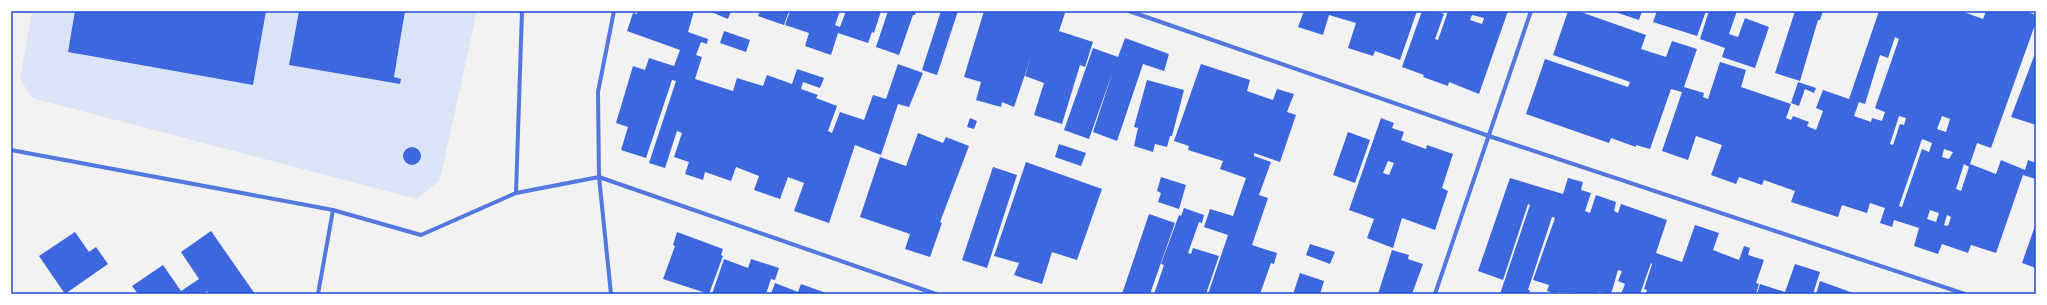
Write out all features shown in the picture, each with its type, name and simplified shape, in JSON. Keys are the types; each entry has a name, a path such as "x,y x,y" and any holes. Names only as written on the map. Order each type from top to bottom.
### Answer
{"street":[{"path":"516,193 522,11"},
{"path":"611,294 599,177 598,92 614,11"},
{"path":"1129,11 1489,136 1965,294"},
{"path":"1435,294 1531,11"},
{"path":"11,150 333,210 421,235 516,193 599,177 936,294"},
{"path":"318,294 333,210"}],"shaded area":[{"path":"32,11 75,11 68,52 253,85 266,11 299,11 290,65 400,84 401,79 394,77 405,11 477,11 440,180 417,199 32,98 20,79"}],"building":[{"path":"75,11 266,11 253,85 68,52"},
{"path":"299,11 405,11 394,77 401,79 400,84 289,65"},
{"path":"638,11 694,11 688,32 708,39 707,44 701,42 696,55 702,57 695,79 733,91 737,78 763,86 767,75 792,84 797,69 824,78 820,88 803,82 801,89 818,95 816,98 837,106 828,131 832,133 840,112 864,120 873,95 886,99 898,64 923,73 909,107 898,104 881,155 855,145 829,223 794,211 804,183 788,177 780,199 754,190 759,176 736,167 731,181 705,172 703,180 685,174 689,162 674,157 682,133 677,131 665,168 649,163 676,81 672,80 646,158 621,150 628,127 616,123 633,66 645,70 649,58 674,66 680,50 627,31 633,13 637,14"},
{"path":"709,11 731,11 728,19"},
{"path":"760,11 789,11 784,25 758,16"},
{"path":"790,11 840,11 835,25 840,27 846,11 881,11 874,33 872,32 868,43 838,33 831,55 805,46 809,33 785,25"},
{"path":"888,11 916,11 915,15 913,15 899,55 876,47"},
{"path":"941,11 958,11 937,75 922,70"},
{"path":"984,11 1058,11 1065,13 1059,31 1093,42 1085,67 1080,65 1062,124 1034,115 1044,83 1025,76 1031,57 1014,107 1002,102 1001,107 976,100 981,82 964,77"},
{"path":"1304,11 1417,11 1400,60 1375,51 1373,56 1348,48 1356,23 1329,15 1323,35 1298,27"},
{"path":"1422,11 1436,11 1444,14 1435,39 1438,40 1448,11 1508,11 1479,94 1449,82 1448,86 1423,77 1424,75 1402,67","holes":["1472,15 1484,18 1482,24 1470,20"]},
{"path":"1568,11 1578,11 1646,35 1641,49 1666,57 1672,41 1697,49 1684,87 1704,93 1703,97 1708,99 1720,62 1746,70 1741,87 1791,104 1786,118 1791,120 1793,116 1809,122 1807,126 1816,130 1823,111 1816,108 1823,90 1849,99 1879,11 1961,11 1983,19 1986,11 2025,11 2036,15 2036,22 1991,148 1977,143 1970,164 1996,174 2001,160 2025,170 2028,160 2036,163 2036,179 2023,175 1996,253 1971,245 1968,253 1942,244 1938,254 1914,246 1919,228 1894,220 1892,227 1880,223 1885,208 1870,203 1867,213 1842,205 1838,217 1791,202 1795,191 1764,180 1762,185 1739,177 1736,184 1711,175 1722,145 1696,136 1688,160 1662,151 1682,92 1671,89 1650,149 1636,145 1636,147 1611,138 1609,143 1526,114 1545,59 1628,87 1630,82 1553,55","holes":["1895,37 1899,39 1875,108 1885,112 1882,121 1872,118 1871,122 1854,116 1859,102 1865,104 1880,55 1888,58","1899,116 1906,118 1904,125 1900,124 1893,145 1890,144","1942,116 1950,119 1946,132 1937,129","1922,139 1932,143 1929,152 1922,149 1902,207 1899,206","1944,149 1953,152 1949,159 1942,157","1964,164 1969,167 1961,191 1956,189","1930,210 1939,213 1936,222 1927,219","1947,215 1951,217 1948,226 1944,225"]},
{"path":"1612,11 1642,11 1639,20"},
{"path":"1657,11 1706,11 1697,36 1653,22"},
{"path":"1709,11 1737,11 1729,34 1738,37 1745,18 1769,27 1755,68 1722,57 1725,48 1700,39"},
{"path":"1795,11 1823,11 1820,20 1818,20 1800,81 1775,73"},
{"path":"724,31 750,40 746,52 720,43"},
{"path":"1125,38 1169,54 1164,71 1143,64 1117,141 1093,132 1113,71 1089,139 1064,130 1093,48 1118,57"},
{"path":"2036,51 2036,125 2011,117"},
{"path":"1201,64 1250,80 1247,91 1273,100 1277,89 1294,94 1287,112 1296,115 1280,162 1254,153 1254,156 1271,162 1259,195 1268,198 1252,245 1277,253 1274,264 1271,263 1260,294 1208,294 1228,235 1204,227 1210,209 1233,216 1246,178 1220,169 1223,161 1188,150 1189,146 1174,141"},
{"path":"1147,80 1184,90 1172,136 1170,136 1167,147 1155,144 1153,152 1134,146 1138,128 1134,127"},
{"path":"1798,82 1816,88 1814,93 1805,89 1799,106 1791,103"},
{"path":"970,118 977,121 974,129 967,127"},
{"path":"1381,118 1394,123 1392,128 1404,132 1401,140 1426,149 1427,145 1453,154 1442,188 1448,191 1435,230 1402,218 1393,248 1367,238 1374,219 1349,210","holes":["1388,161 1394,163 1389,175 1383,173"]},
{"path":"1348,132 1370,140 1355,183 1333,175"},
{"path":"918,133 943,143 946,137 969,146 940,222 942,223 930,257 905,249 910,234 860,217 880,157 906,166"},
{"path":"1059,144 1086,153 1081,166 1055,157"},
{"path":"412,147 418,150 421,156 418,162 412,165 406,162 403,156 406,150"},
{"path":"1026,162 1102,189 1077,260 1052,252 1042,284 1014,275 1019,263 994,256"},
{"path":"993,167 1017,175 987,268 962,260"},
{"path":"1161,177 1186,185 1179,209 1158,202 1161,193 1157,191"},
{"path":"1510,178 1563,194 1568,178 1583,182 1581,190 1591,193 1585,211 1590,213 1596,195 1616,202 1614,211 1618,213 1621,204 1667,220 1656,253 1682,262 1695,225 1719,233 1713,250 1739,260 1744,246 1750,248 1748,255 1764,260 1756,283 1759,284 1756,294 1646,294 1647,290 1644,289 1652,264 1651,263 1640,294 1621,294 1625,284 1618,281 1622,271 1618,270 1611,294 1598,292 1598,294 1557,292 1557,294 1547,291 1549,285 1533,280 1555,218 1552,217 1528,290 1530,290 1529,294 1500,294 1530,205 1528,204 1503,280 1478,271"},
{"path":"1184,208 1204,215 1202,223 1199,222 1188,253 1191,254 1193,248 1219,256 1206,294 1154,294 1164,265 1161,264 1179,215 1181,216"},
{"path":"1149,214 1175,223 1150,294 1122,294"},
{"path":"2036,223 2036,268 2022,263"},
{"path":"211,231 255,294 209,294 207,291 203,294 138,294 132,286 163,265 181,291 199,279 181,252"},
{"path":"75,232 89,252 96,247 108,264 65,294 39,256"},
{"path":"677,232 723,249 721,255 723,256 709,294 663,279 675,246 673,245"},
{"path":"1310,244 1335,252 1330,264 1306,255"},
{"path":"1392,250 1409,255 1408,259 1423,264 1412,294 1378,294"},
{"path":"724,259 748,268 751,259 779,268 775,280 771,279 766,294 712,294"},
{"path":"1795,264 1820,272 1813,294 1757,294 1760,284 1785,292"},
{"path":"1300,273 1324,281 1320,294 1293,294"},
{"path":"1820,281 1856,294 1816,294"},
{"path":"775,283 798,292 801,284 826,293 771,294"}]}
